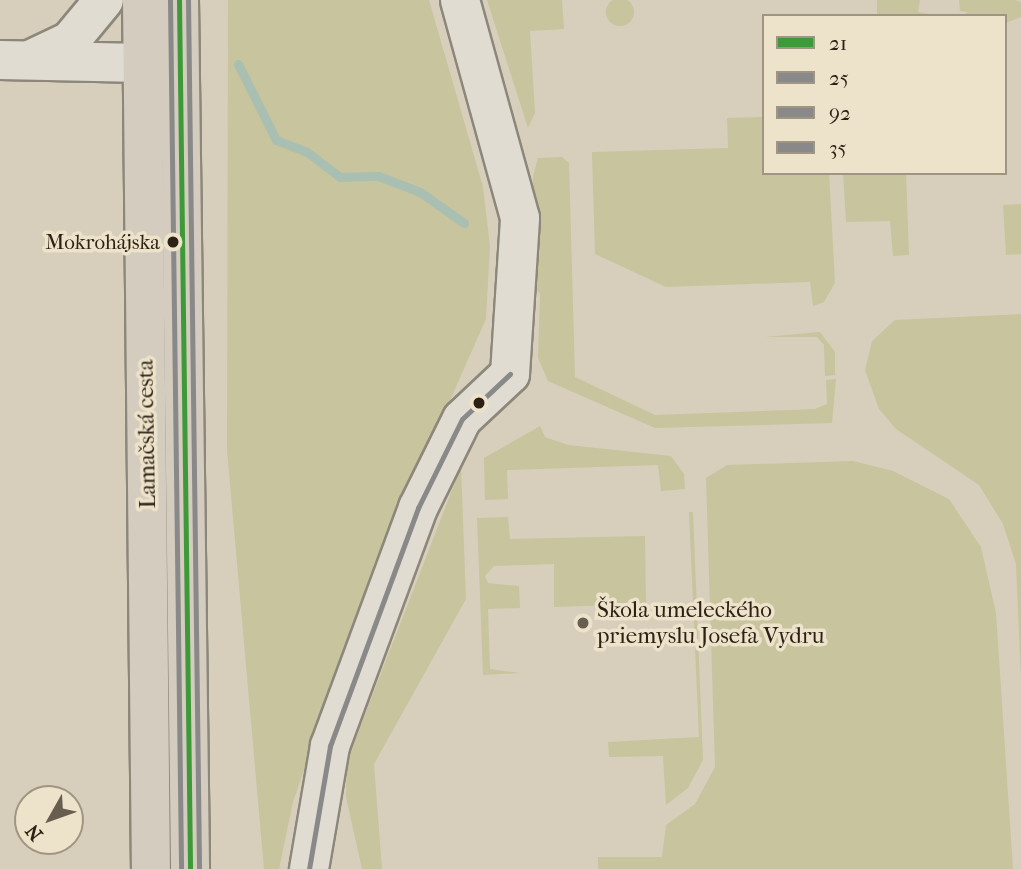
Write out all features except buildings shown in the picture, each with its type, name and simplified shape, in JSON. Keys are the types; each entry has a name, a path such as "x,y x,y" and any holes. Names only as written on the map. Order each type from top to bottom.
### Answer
{"main road":[{"name":"Lamačská cesta","path":"142,0 151,869"},
{"name":"Lamačská cesta","path":"179,0 190,869"},
{"path":"143,63 170,56 179,43"}],"street":[{"path":"16,60 70,41 104,0"},
{"path":"309,869 330,746 418,508 461,419 510,373 520,218 460,0"},
{"path":"16,60 143,63"}],"shaded area":[{"path":"615,-1 625,-1 633,7 633,17 625,25 615,25 607,17 607,7"},
{"path":"228,0 429,0 483,187 490,246 486,319 366,590 293,802 279,869 264,869 227,450"},
{"path":"487,0 562,0 564,29 530,31 535,113 528,128"},
{"path":"877,0 920,0 918,12 929,14 877,14"},
{"path":"959,0 1021,2 1021,17 1007,22 1007,14 964,14 968,12 960,11"},
{"path":"762,117 762,175 829,175 835,283 824,302 813,306 810,282 666,287 595,254 592,152 728,148 727,118"},
{"path":"562,157 569,163 575,377 655,415 815,409 827,404 826,380 836,379 832,423 655,428 548,381 538,358 540,294 532,283 533,176 538,158"},
{"path":"843,175 906,175 909,255 893,256 890,221 846,222"},
{"path":"1021,204 1021,254 1006,255 1003,205"},
{"path":"1021,314 1021,680 1016,564 1003,524 979,485 896,429 879,409 865,370 872,341 895,320"},
{"path":"820,332 835,352 835,375 825,376 824,345 817,337 765,337"},
{"path":"540,426 545,437 568,445 671,456 684,474 685,489 661,491 658,465 507,470 508,499 485,500 484,458"},
{"path":"853,461 893,471 949,499 981,547 996,613 1013,869 598,869 598,857 662,857 666,825 695,804 715,767 706,478 727,465"},
{"path":"461,467 466,599 374,764 382,869 362,869 346,797 347,761"},
{"path":"689,512 693,512 703,760 688,788 666,805 663,756 609,757 608,742 699,737"},
{"path":"508,517 510,539 645,536 646,604 554,607 554,564 494,566 485,576 488,583 519,586 520,608 488,609 490,669 520,673 483,675 477,518"}],"waterway":[{"path":"238,64 276,140 307,152 340,177 378,176 420,192 464,223"}],"transit line":[{"name":"25","path":"170,0 181,869"},
{"name":"21","path":"179,0 190,869"},
{"name":"92","path":"188,0 199,869"},
{"name":"35","path":"309,869 330,746 418,508 462,419 510,374"}],"place":[{"name":"Mokrohájska","path":"173,242"},
{"name":"Škola umeleckého priemyslu Josefa Vydru","path":"583,623"}]}
